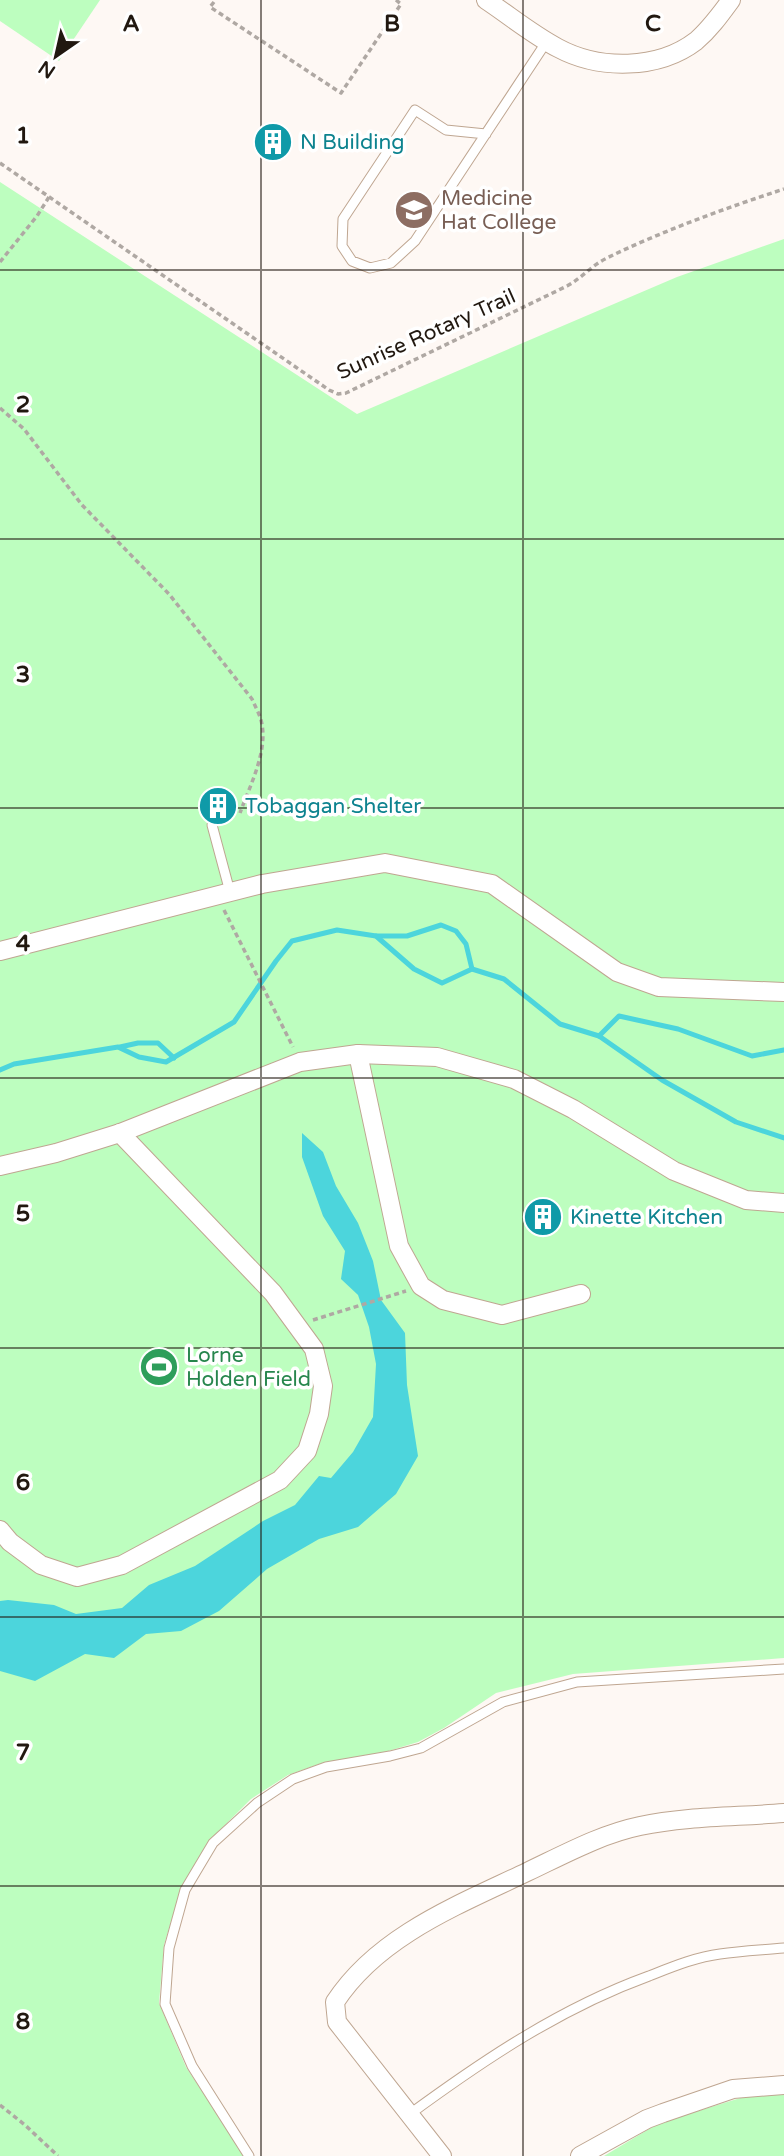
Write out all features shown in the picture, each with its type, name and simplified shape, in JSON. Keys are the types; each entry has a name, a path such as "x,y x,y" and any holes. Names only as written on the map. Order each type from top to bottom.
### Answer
{"street":[{"path":"486,0 558,48 595,62 632,64 668,55 694,42 716,22 731,0"},
{"path":"0,951 262,884 385,863 492,884 617,972 659,988 784,992"},
{"path":"358,1054 399,1246 421,1286 443,1300 502,1315 581,1294"},
{"path":"0,1166 57,1153 120,1133 300,1062 358,1054 438,1057 514,1079 573,1109 674,1171 746,1200 784,1203"},
{"path":"0,1530 10,1542 41,1565 77,1577 122,1565 280,1480 307,1451 319,1414 323,1386 314,1349 273,1293 120,1133"},
{"path":"442,2156 338,2022 335,2002 345,1987 379,1954 404,1936 450,1909 576,1848 640,1826 784,1814"},
{"path":"580,2156 663,2113 733,2089 784,2085"}],"lane":[{"path":"486,134 446,130 415,110 344,219 342,246 352,261 370,268 391,263 415,241 486,134 547,41"},
{"path":"212,825 223,894"},
{"path":"250,2156 192,2066 165,2004 169,1948 185,1890 214,1843 257,1802 293,1779 326,1767 421,1748 503,1702 577,1682 784,1669"},
{"path":"410,2114 473,2068 540,2026 613,1989 686,1962 719,1954 784,1948"}],"path":[{"path":"214,2 210,7 341,93 401,4 396,0"},
{"name":"Sunrise Rotary Trail","path":"0,163 338,394 346,393 567,286 582,278 605,259 731,207 784,189"},
{"path":"0,262 37,216 49,196"},
{"path":"0,408 24,429 99,523 169,594 252,699 261,719 263,736 261,752 240,813"},
{"path":"223,894 248,958 300,1062"},
{"path":"297,1325 398,1293"},
{"path":"0,2105 58,2156"}],"green space":[{"path":"0,0 100,0 59,61 0,21"},
{"path":"0,182 357,414 677,277 784,239 784,1658 573,1674 496,1693 418,1742 382,1753 322,1763 288,1775 251,1799 209,1841 181,1888 164,1945 159,2003 186,2067 245,2156 0,2156"},
{"path":"750,2095 784,2095 784,2156 604,2156 659,2123"}],"water":[{"path":"302,1133 323,1152 336,1186 358,1223 373,1261 381,1300 405,1333 407,1385 418,1456 396,1494 358,1527 319,1539 267,1569 219,1611 181,1631 146,1634 114,1658 85,1654 35,1681 0,1671 0,1601 54,1605 76,1614 122,1608 149,1585 195,1566 263,1521 295,1505 319,1476 331,1478 353,1452 373,1417 376,1364 369,1327 358,1295 341,1279 345,1251 323,1216 302,1157"}],"waterway":[{"path":"376,936 407,936 441,925 456,931 466,944 472,969"},
{"path":"0,1070 14,1064 118,1047 139,1057 166,1062 234,1022 292,941 337,930 376,936 414,969 442,983 472,969 504,979 560,1024 599,1036 662,1080 736,1122 784,1138"},
{"path":"599,1036 619,1016 678,1029 752,1056 784,1050"},
{"path":"120,1047 158,1043 174,1058"}],"place":[{"name":"N Building","path":"273,142"},
{"name":"Medicine Hat College","path":"414,210"},
{"name":"Tobaggan Shelter","path":"218,806"},
{"name":"Kinette Kitchen","path":"543,1217"},
{"name":"Lorne Holden Field","path":"159,1367"}]}
